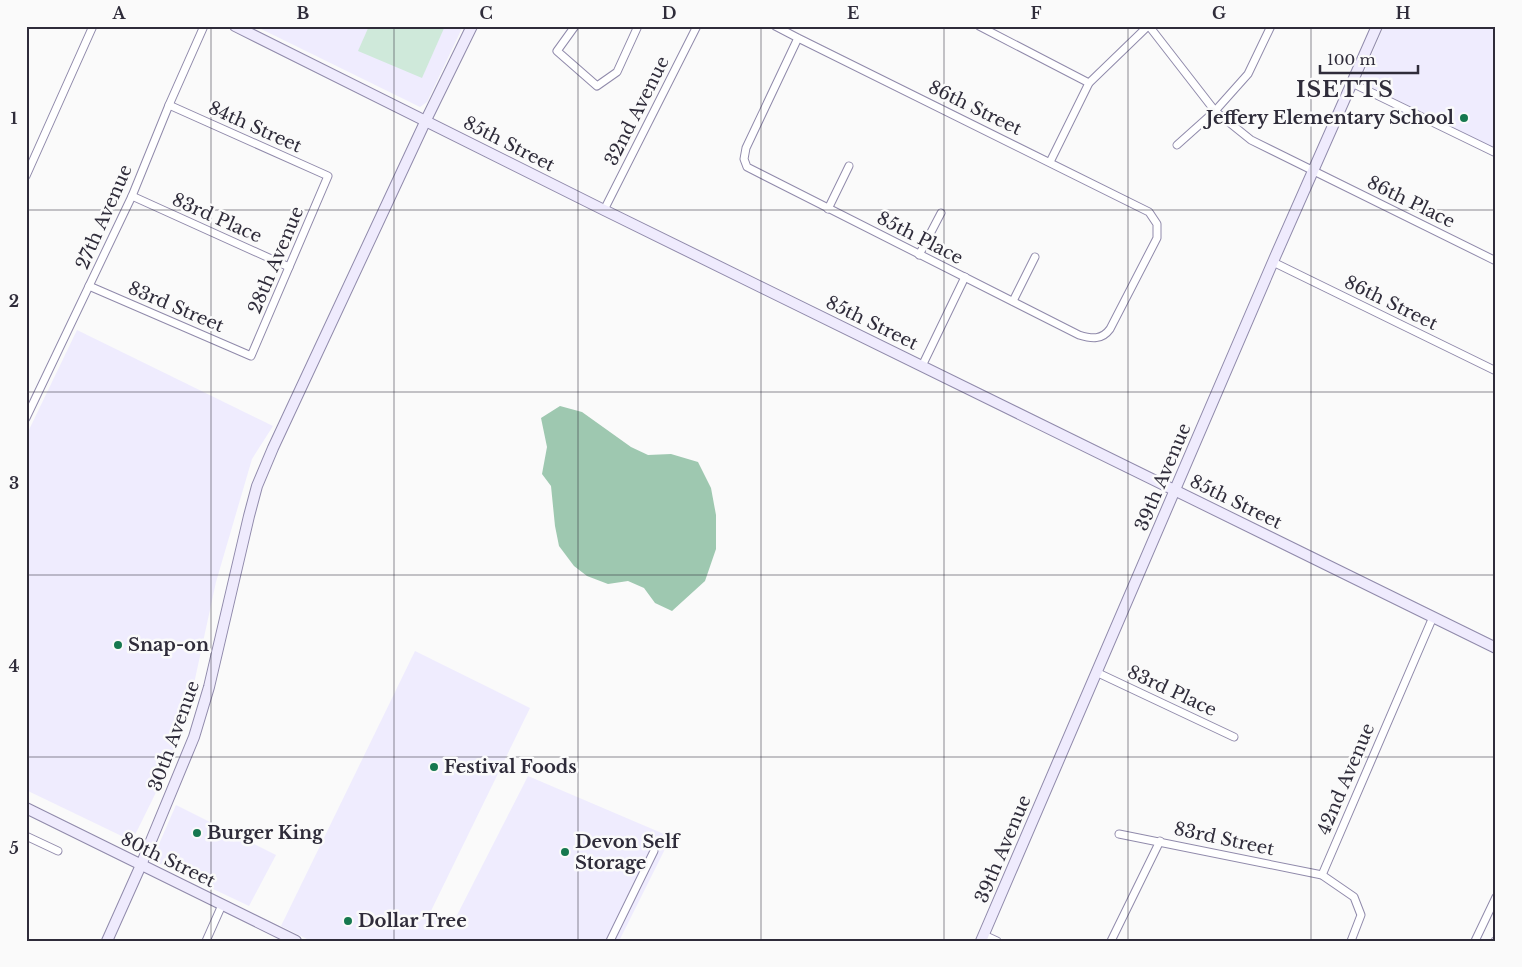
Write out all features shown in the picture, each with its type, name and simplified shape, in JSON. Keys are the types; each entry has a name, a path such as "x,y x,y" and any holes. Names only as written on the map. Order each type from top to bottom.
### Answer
{"street":[{"path":"26,176 93,26"},
{"name":"27th Avenue","path":"26,418 132,196 204,26"},
{"name":"85th Street","path":"235,26 604,210 1496,648"},
{"name":"30th Avenue","path":"106,941 141,865 194,738 210,687 257,486 426,120 472,26"},
{"path":"575,26 557,51 597,86 616,72 638,26"},
{"name":"32nd Avenue","path":"604,210 697,26"},
{"name":"86th Street","path":"775,26 1149,212 1157,224 1156,238 1110,329 1106,335 1099,338"},
{"path":"979,26 1088,83"},
{"path":"1050,162 1088,83 1149,26"},
{"name":"86th Place","path":"1149,26 1215,111 1251,140 1496,261"},
{"path":"1177,145 1215,111 1248,74 1271,26"},
{"name":"39th Avenue","path":"983,938 1096,672 1377,26"},
{"name":"85th Place","path":"798,38 746,148 744,159 747,168 1079,335 1099,338"},
{"path":"1352,83 1496,152"},
{"name":"84th Street","path":"169,105 328,176"},
{"path":"828,209 849,166"},
{"name":"28th Avenue","path":"251,356 328,176"},
{"name":"83rd Place","path":"132,196 289,267"},
{"path":"920,255 941,213"},
{"path":"1013,301 1035,257"},
{"name":"86th Street","path":"1274,262 1496,371"},
{"path":"922,366 965,278"},
{"name":"83rd Street","path":"89,286 251,356"},
{"name":"42nd Avenue","path":"1322,875 1433,617"},
{"name":"83rd Place","path":"1096,672 1234,737"},
{"name":"80th Street","path":"26,808 296,941"},
{"name":"83rd Street","path":"1119,834 1322,875"},
{"path":"28,836 58,851"},
{"path":"1111,941 1160,841"},
{"path":"610,941 654,851"},
{"path":"1322,875 1354,897 1361,915 1351,941"},
{"path":"1474,941 1496,897"},
{"path":"206,941 222,905"},
{"path":"983,938 997,941"}],"shaded area":[{"path":"255,26 463,26 427,102 420,107"},
{"path":"369,26 445,26 422,78 358,51"},
{"name":"Jeffery Elementary School","path":"1384,26 1496,26 1496,149 1365,84 1362,77"},
{"path":"77,330 273,426 252,459 216,582 187,716 168,768 132,841 26,790 26,436"},
{"path":"560,406 582,412 631,447 648,455 671,454 698,462 711,488 716,515 716,549 705,581 672,611 655,603 644,588 628,581 608,584 587,576 574,566 559,546 551,486 542,474 547,447 541,418"},
{"path":"415,651 530,708 428,917 451,927 528,776 671,837 619,941 311,941 281,926"},
{"path":"176,805 276,855 249,906 152,860"}],"place":[{"name":"Jeffery Elementary School","path":"1464,118"},
{"name":"Snap-on","path":"118,645"},
{"name":"Festival Foods","path":"434,767"},
{"name":"Burger King","path":"197,833"},
{"name":"Devon Self Storage","path":"565,852"},
{"name":"Dollar Tree","path":"348,921"}],"district":[{"name":"ISETTS","path":"1345,89"}]}
